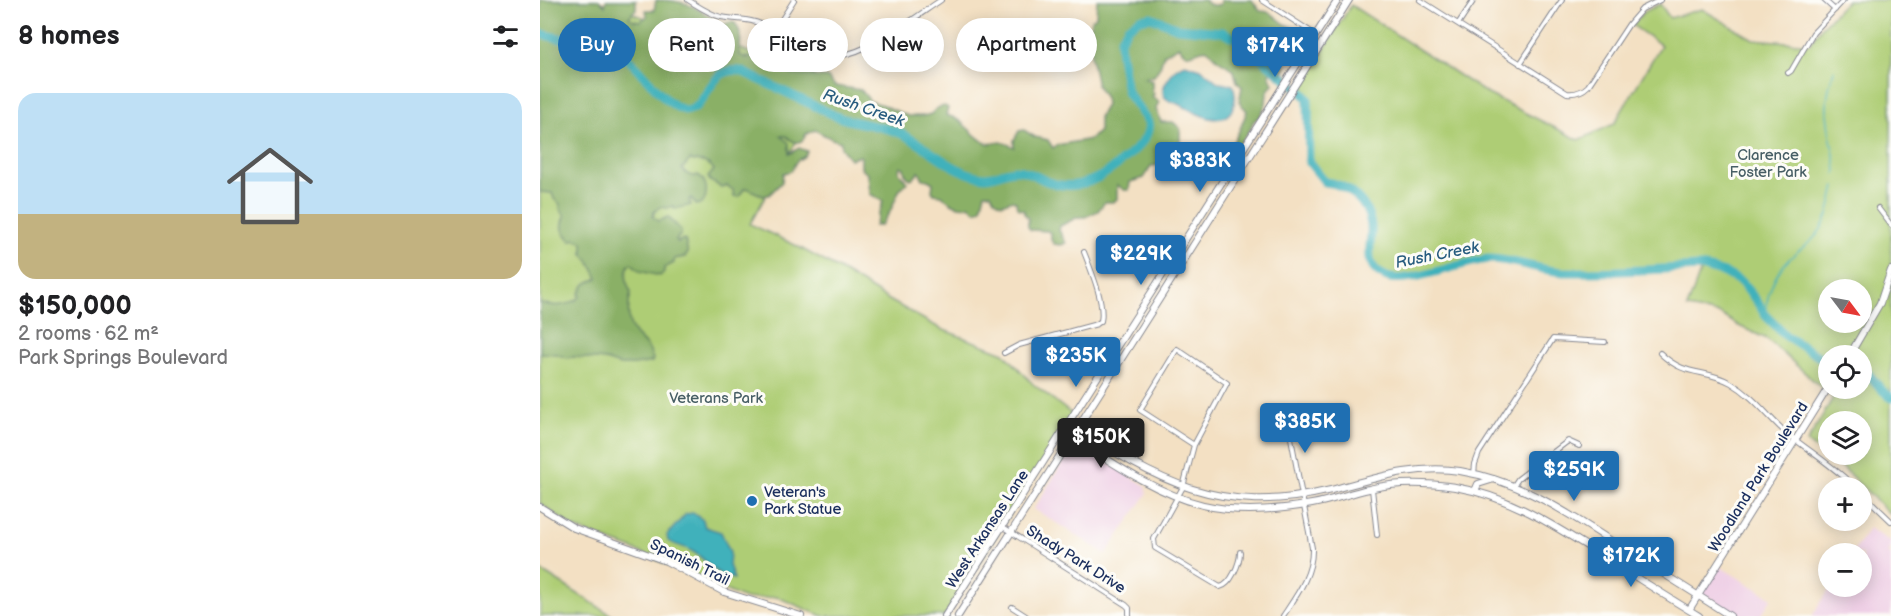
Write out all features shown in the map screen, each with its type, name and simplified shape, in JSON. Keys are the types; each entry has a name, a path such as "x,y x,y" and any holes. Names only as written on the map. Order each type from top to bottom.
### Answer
{"main road":[{"name":"West Arkansas Lane","path":"945,616 1338,0"},
{"name":"West Arkansas Lane","path":"958,616 1349,0"},
{"path":"1856,345 1889,285 1891,270"},
{"name":"Woodland Park Boulevard","path":"1689,610 1821,399"},
{"path":"1068,423 1123,458 1154,474 1183,487 1216,496 1270,500 1302,495 1392,473 1443,470 1495,479 1514,485 1555,505 1730,616"},
{"path":"1063,431 1153,485 1206,505 1227,508 1282,509 1371,488 1422,484 1475,491 1514,503 1530,511 1699,616"},
{"path":"1475,491 1478,484 1495,479"},
{"name":"Spanish Trail","path":"540,507 574,528 666,561 724,592 801,616"},
{"path":"1611,561 1620,546"}],"street":[{"path":"688,0 719,16 747,19"},
{"path":"783,18 794,0"},
{"path":"848,55 867,47 940,0"},
{"path":"1262,0 1316,35"},
{"path":"1420,0 1568,93 1583,91 1629,24 1642,9 1660,0"},
{"path":"1458,24 1474,0"},
{"path":"1520,64 1562,0"},
{"path":"1824,0 1836,10"},
{"path":"1788,73 1813,33 1844,0"},
{"path":"1878,208 1891,225"},
{"path":"1004,353 1019,345 1101,321 1102,314 1095,284 1084,252"},
{"path":"1474,474 1479,453 1553,339 1605,342"},
{"path":"1194,445 1140,410 1177,349 1227,383 1194,445 1183,487 1153,544 1158,551 1220,587 1227,585 1239,562 1240,552"},
{"path":"1660,353 1684,370 1717,377 1741,389 1796,440 1845,477"},
{"path":"1283,616 1305,580 1312,558 1287,417"},
{"path":"1514,485 1518,479 1568,441 1579,446"},
{"path":"1371,488 1377,535"},
{"path":"1872,503 1891,521"},
{"name":"Shady Park Drive","path":"1003,527 1126,605 1129,608 1129,616"},
{"path":"1012,607 1026,616"}],"shaded area":[{"path":"1079,445 1146,486 1147,494 1106,554 1034,509 1073,446"},
{"path":"1872,530 1891,542 1888,553 1891,555 1891,616 1812,616 1824,597 1872,597 1872,543 1859,543 1867,531"},
{"path":"1719,566 1772,598 1760,616 1738,616 1702,593"}],"green space":[{"name":"Veterans Park","path":"540,0 595,0 648,19 648,72 735,72 735,47 747,51 747,72 809,72 828,85 750,224 795,245 941,329 1004,353 1033,384 1073,415 945,616 822,616 777,597 745,599 630,548 574,528 540,503"},
{"path":"540,0 599,0 605,6 606,0 636,0 636,9 630,18 558,18 558,72 636,72 636,20 641,21 647,16 646,10 654,10 656,0 668,0 685,4 712,18 648,18 648,72 735,72 735,23 740,35 740,55 747,58 747,72 788,72 793,75 827,77 835,86 861,90 870,101 908,116 931,114 937,108 945,106 948,108 946,115 958,120 986,143 1001,142 1014,147 1014,140 1019,131 1024,130 1035,137 1048,140 1053,148 1057,145 1091,139 1099,131 1099,117 1106,105 1105,98 1097,86 1094,72 1097,72 1097,18 1094,18 1096,16 1097,0 1205,0 1214,5 1221,4 1221,0 1252,0 1260,11 1272,14 1287,25 1306,34 1303,41 1296,44 1278,42 1277,46 1285,56 1285,68 1281,71 1271,71 1269,74 1273,84 1267,92 1266,104 1238,146 1227,168 1224,169 1220,163 1221,160 1237,135 1247,111 1239,102 1242,87 1237,82 1234,71 1204,49 1186,54 1179,46 1164,54 1154,76 1145,78 1152,81 1154,94 1152,97 1159,102 1156,109 1161,122 1173,122 1180,128 1180,146 1165,153 1160,165 1151,166 1144,178 1130,182 1129,190 1124,190 1117,185 1117,199 1113,202 1105,202 1098,211 1060,226 1059,230 1066,243 1061,245 1054,244 1048,231 1031,230 1028,227 1028,218 1024,210 1017,208 1013,200 1001,204 994,199 991,193 985,193 981,209 975,211 969,205 958,206 942,195 934,194 933,183 923,179 919,171 911,179 900,166 899,172 907,182 899,191 890,212 881,225 875,226 883,201 870,194 868,174 861,168 860,156 850,159 841,148 841,142 815,130 806,134 800,142 794,142 786,136 781,136 789,143 789,154 799,148 807,151 791,171 783,173 782,182 769,195 763,196 747,188 739,197 734,196 733,190 727,186 721,187 710,181 708,177 714,170 709,165 690,160 682,169 689,175 698,175 704,181 706,196 703,203 696,205 691,198 689,200 691,205 675,209 673,206 661,207 654,212 653,217 659,221 668,217 681,230 676,240 678,242 685,240 688,253 685,257 674,259 674,263 664,268 660,276 640,271 631,263 627,273 631,292 629,320 633,331 650,352 652,362 620,365 605,360 566,358 557,354 540,353 540,303 556,305 571,303 580,297 579,294 585,284 598,278 583,254 583,242 574,239 571,241 563,230 565,216 560,209 560,204 554,199 552,193 540,192"},
{"name":"Clarence Foster Park","path":"1847,0 1891,0 1891,515 1872,496 1872,477 1852,477 1837,465 1872,465 1872,411 1825,411 1832,399 1872,399 1872,345 1818,345 1818,385 1767,339 1720,314 1687,308 1702,267 1564,272 1491,259 1402,278 1390,278 1373,269 1371,225 1366,209 1349,190 1334,183 1325,182 1309,162 1308,99 1299,90 1351,5 1486,93 1579,140 1614,124 1661,45 1632,25 1644,12 1660,4 1670,18 1702,9 1753,39 1810,44 1820,29"},
{"name":"Clarence Foster Park","path":"1818,423 1818,451 1807,442"},
{"path":"540,570 613,616 540,616"}],"water":[{"path":"1185,64 1201,69 1219,83 1233,85 1235,102 1228,115 1223,118 1208,118 1165,98 1164,87 1171,74"},
{"path":"693,513 703,520 705,527 721,532 730,552 729,565 734,579 720,574 697,554 668,541 667,535 686,514"}],"waterway":[{"name":"Rush Creek","path":"540,33 558,38 596,42 612,47 630,61 668,100 685,110 693,109 699,104 714,81 721,75 729,71 741,71 838,117 904,135 953,166 974,175 989,177 1020,170 1057,185 1069,186 1090,181 1110,171 1136,149 1148,132 1148,122 1127,92 1120,40 1128,27 1140,19 1151,17 1178,28 1223,32 1239,40 1308,99 1309,162 1325,182 1349,190 1366,209 1371,225 1371,261 1373,267 1387,277 1408,278 1489,259 1566,272 1703,267 1725,273 1741,282 1766,316 1786,336 1818,356"},
{"path":"1834,70 1827,109 1836,174"},
{"path":"1765,314 1768,296 1778,273 1823,226 1835,186"},
{"name":"Rush Creek","path":"1872,378 1891,398"}],"place":[{"name":"Veteran's Park Statue","path":"752,501"}]}
